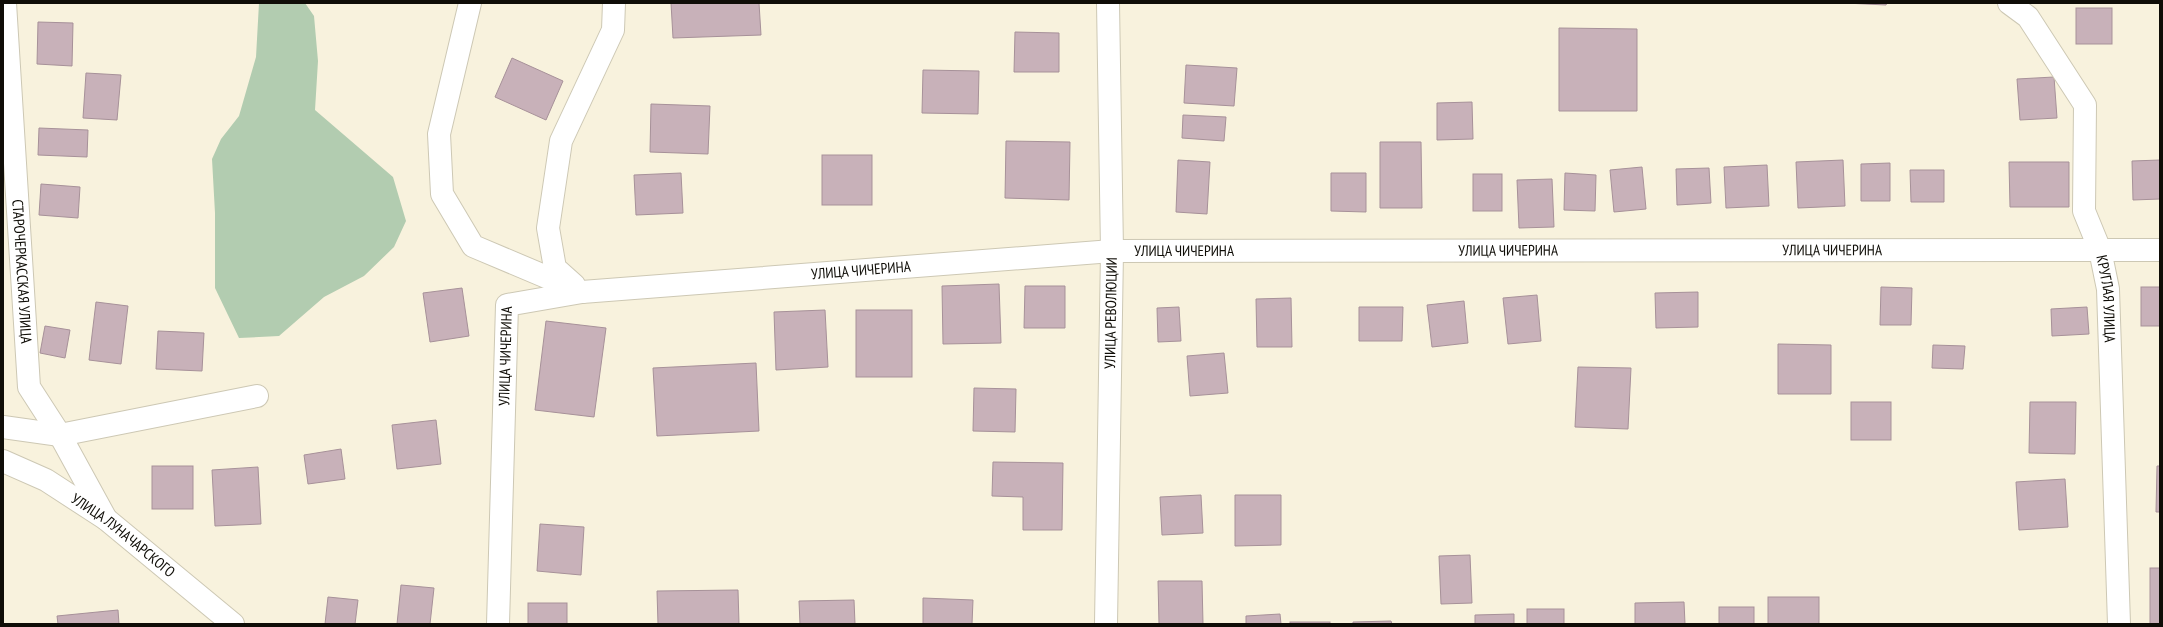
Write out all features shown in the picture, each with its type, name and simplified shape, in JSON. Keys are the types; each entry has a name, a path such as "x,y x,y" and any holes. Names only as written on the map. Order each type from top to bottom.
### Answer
{"street":[{"name":"СТАРОЧЕРКАССКАЯ УЛИЦА","path":"5,3 28,387 60,435 106,519"},
{"path":"470,3 439,134 442,194 472,246 582,292"},
{"path":"582,292 556,268 548,228 561,141 613,30 614,3"},
{"name":"УЛИЦА РЕВОЛЮЦИИ","path":"1106,624 1112,251 1108,3"},
{"name":"КРУГЛАЯ УЛИЦА","path":"2008,3 2028,17 2085,105 2084,211 2100,250 2108,289 2119,624"},
{"name":"УЛИЦА ЧИЧЕРИНА","path":"498,624 507,305 582,292 1112,251 2160,250"},
{"path":"3,427 60,435 257,396"},
{"name":"УЛИЦА ЛУНАЧАРСКОГО","path":"3,461 46,480 106,519 233,624"}],"green space":[{"path":"259,3 305,3 314,16 318,61 315,110 393,177 406,221 394,247 364,276 324,297 279,336 239,338 215,288 215,213 212,159 221,139 239,116 256,57"}],"building":[{"path":"671,3 759,3 761,35 673,38"},
{"path":"1845,3 1887,3 1886,5"},
{"path":"2076,8 2112,8 2112,44 2076,44"},
{"path":"38,22 73,23 72,66 37,64"},
{"path":"1559,28 1637,29 1637,111 1559,111"},
{"path":"1015,32 1059,33 1059,72 1014,72"},
{"path":"512,58 563,81 546,120 495,97"},
{"path":"1186,65 1237,68 1234,106 1184,103"},
{"path":"923,70 979,71 978,114 922,113"},
{"path":"86,73 121,75 117,120 83,118"},
{"path":"2054,77 2057,118 2020,120 2017,79"},
{"path":"1472,102 1473,139 1437,140 1437,103"},
{"path":"651,104 710,106 708,154 650,152"},
{"path":"1183,115 1226,117 1224,141 1182,138"},
{"path":"39,128 88,130 87,157 38,155"},
{"path":"1006,141 1070,142 1069,200 1005,198"},
{"path":"1380,142 1421,142 1422,208 1380,208"},
{"path":"822,155 872,155 872,205 822,205"},
{"path":"1178,160 1210,162 1207,214 1176,212"},
{"path":"1843,160 1845,206 1798,208 1796,162"},
{"path":"2160,160 2160,199 2133,200 2132,161"},
{"path":"2009,162 2069,162 2069,207 2010,207"},
{"path":"1890,163 1890,201 1861,201 1861,164"},
{"path":"1767,165 1769,206 1726,208 1724,167"},
{"path":"1642,167 1646,209 1614,212 1610,170"},
{"path":"1709,168 1711,203 1677,205 1676,169"},
{"path":"1910,170 1944,170 1944,202 1911,202"},
{"path":"681,173 683,213 636,215 634,175"},
{"path":"1331,173 1366,173 1366,212 1331,211"},
{"path":"1565,173 1596,175 1595,211 1564,210"},
{"path":"1473,174 1502,174 1502,211 1473,211"},
{"path":"1552,179 1554,227 1519,228 1517,180"},
{"path":"41,184 80,187 78,218 39,215"},
{"path":"999,284 1001,343 943,344 942,286"},
{"path":"1025,286 1065,286 1065,328 1024,328"},
{"path":"1881,287 1912,288 1911,325 1880,325"},
{"path":"2141,287 2160,287 2160,326 2141,326"},
{"path":"462,288 469,336 430,342 423,293"},
{"path":"1698,292 1698,327 1656,328 1655,293"},
{"path":"1537,295 1541,341 1508,344 1503,298"},
{"path":"1291,298 1292,347 1257,347 1256,299"},
{"path":"1464,301 1468,343 1432,347 1427,305"},
{"path":"96,302 128,306 121,364 89,360"},
{"path":"1179,307 1181,341 1158,342 1157,308"},
{"path":"1359,307 1403,307 1402,341 1359,341"},
{"path":"2087,307 2089,334 2052,336 2051,309"},
{"path":"825,310 828,367 776,370 774,312"},
{"path":"856,310 912,310 912,377 856,377"},
{"path":"546,321 606,328 594,417 535,410"},
{"path":"45,326 70,330 65,358 40,353"},
{"path":"158,331 204,333 202,371 156,369"},
{"path":"1778,344 1831,345 1831,394 1778,394"},
{"path":"1933,345 1965,346 1963,369 1932,368"},
{"path":"1224,353 1228,393 1190,396 1187,356"},
{"path":"756,363 759,431 657,436 653,368"},
{"path":"1578,367 1631,368 1628,429 1575,427"},
{"path":"974,388 1016,389 1015,432 973,431"},
{"path":"1851,402 1891,402 1891,440 1851,440"},
{"path":"2030,402 2076,402 2075,454 2029,453"},
{"path":"436,420 441,464 397,469 392,425"},
{"path":"341,449 345,479 308,484 304,455"},
{"path":"993,462 1063,463 1062,530 1023,530 1023,497 992,496"},
{"path":"152,466 193,466 193,509 152,509"},
{"path":"2157,466 2160,466 2160,512 2156,512"},
{"path":"258,467 261,524 215,526 212,470"},
{"path":"2065,479 2068,527 2019,530 2016,482"},
{"path":"1201,495 1203,533 1162,535 1160,497"},
{"path":"1235,495 1281,495 1281,545 1235,546"},
{"path":"540,524 584,527 581,575 537,571"},
{"path":"1470,555 1472,603 1441,604 1439,556"},
{"path":"2150,568 2160,568 2160,624 2150,624"},
{"path":"1158,581 1202,581 1203,624 1159,624"},
{"path":"401,585 434,588 430,624 397,624"},
{"path":"738,590 739,624 658,624 657,591"},
{"path":"328,597 358,600 355,624 325,624"},
{"path":"1768,597 1819,597 1819,624 1768,624"},
{"path":"923,598 973,600 972,624 923,624"},
{"path":"854,600 855,624 800,624 799,601"},
{"path":"1684,602 1685,624 1635,624 1635,603"},
{"path":"528,603 567,603 567,624 528,624"},
{"path":"1719,607 1754,607 1754,624 1719,624"},
{"path":"1527,609 1564,609 1564,624 1527,624"},
{"path":"118,610 119,624 58,624 57,616"},
{"path":"1280,614 1281,624 1246,624 1246,616"},
{"path":"1514,614 1514,624 1475,624 1475,615"},
{"path":"1391,621 1392,624 1353,624 1353,622"},
{"path":"1290,622 1330,622 1330,624 1290,624"}]}
